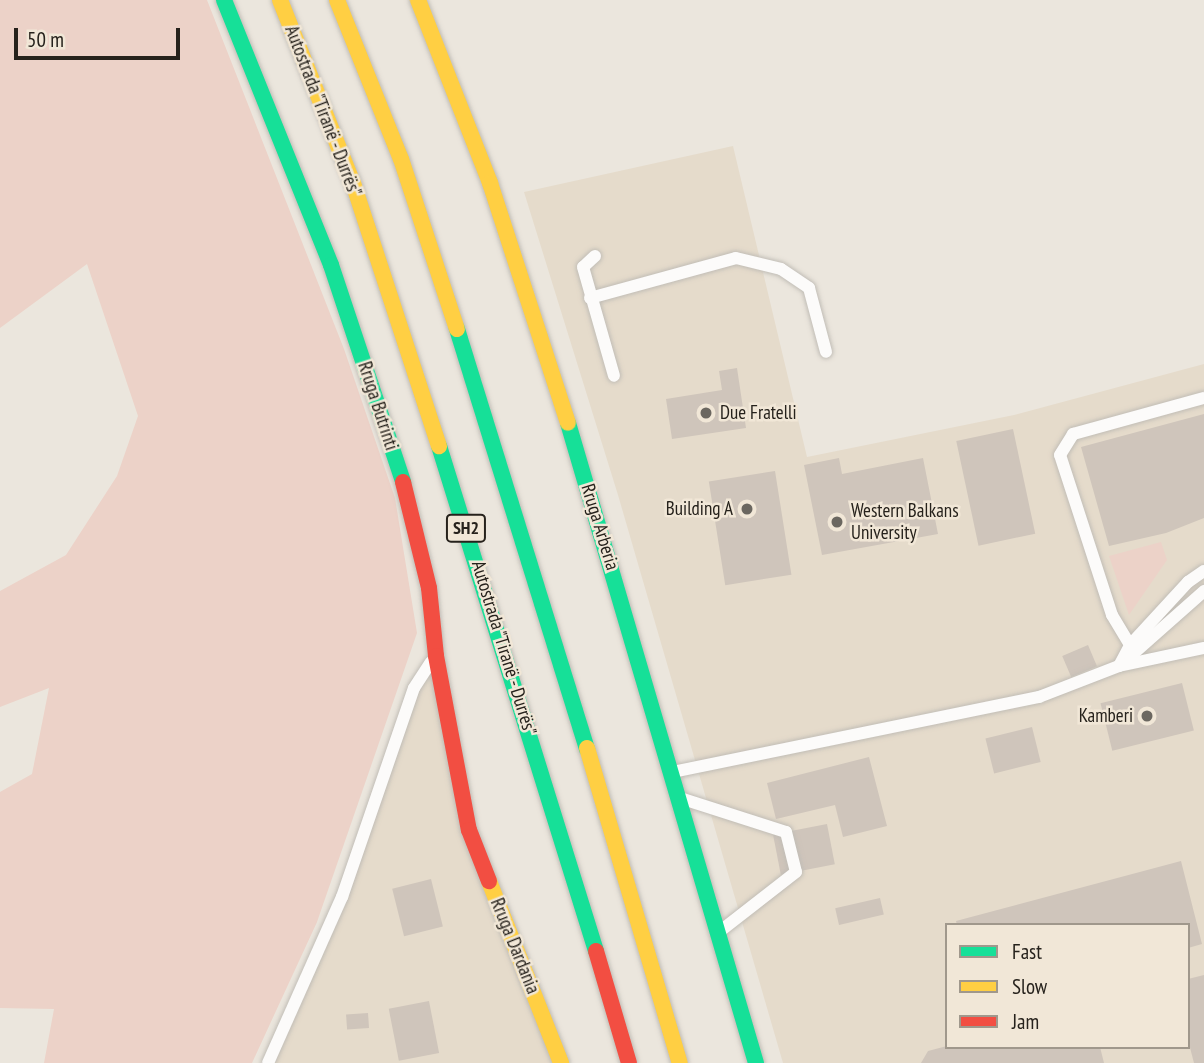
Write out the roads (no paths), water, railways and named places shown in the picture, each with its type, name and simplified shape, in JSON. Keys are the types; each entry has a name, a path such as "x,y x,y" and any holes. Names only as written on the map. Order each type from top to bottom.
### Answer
{"main road":[{"name":"Rruga Butrinti","path":"224,0 331,265 403,481 429,588 436,656 469,830"},
{"name":"Autostrada \"Tiranë - Durrës\"","path":"281,0 353,183 491,604 629,1063"},
{"name":"SH2","path":"337,0 401,159 516,509 680,1063"},
{"name":"Rruga Arberia","path":"418,0 490,183 541,333 673,772 756,1063"},
{"name":"Rruga Dardania","path":"469,830 561,1063"}],"lane":[{"path":"595,256 583,267 614,376"},
{"path":"590,298 736,258 781,269 808,288 826,352"},
{"path":"1129,645 1112,615 1060,454 1073,435 1204,398"},
{"path":"1119,666 1129,645 1188,582 1204,571"},
{"path":"1119,666 1204,591"},
{"path":"673,772 1039,697 1119,666 1204,648"},
{"path":"268,1063 342,897 415,688 436,656"},
{"path":"680,798 786,832 796,872 719,933"}],"place":[{"name":"Due Fratelli","path":"706,413"},
{"name":"Building A","path":"747,509"},
{"name":"Western Balkans University","path":"837,522"},
{"name":"Kamberi","path":"1147,716"}]}
